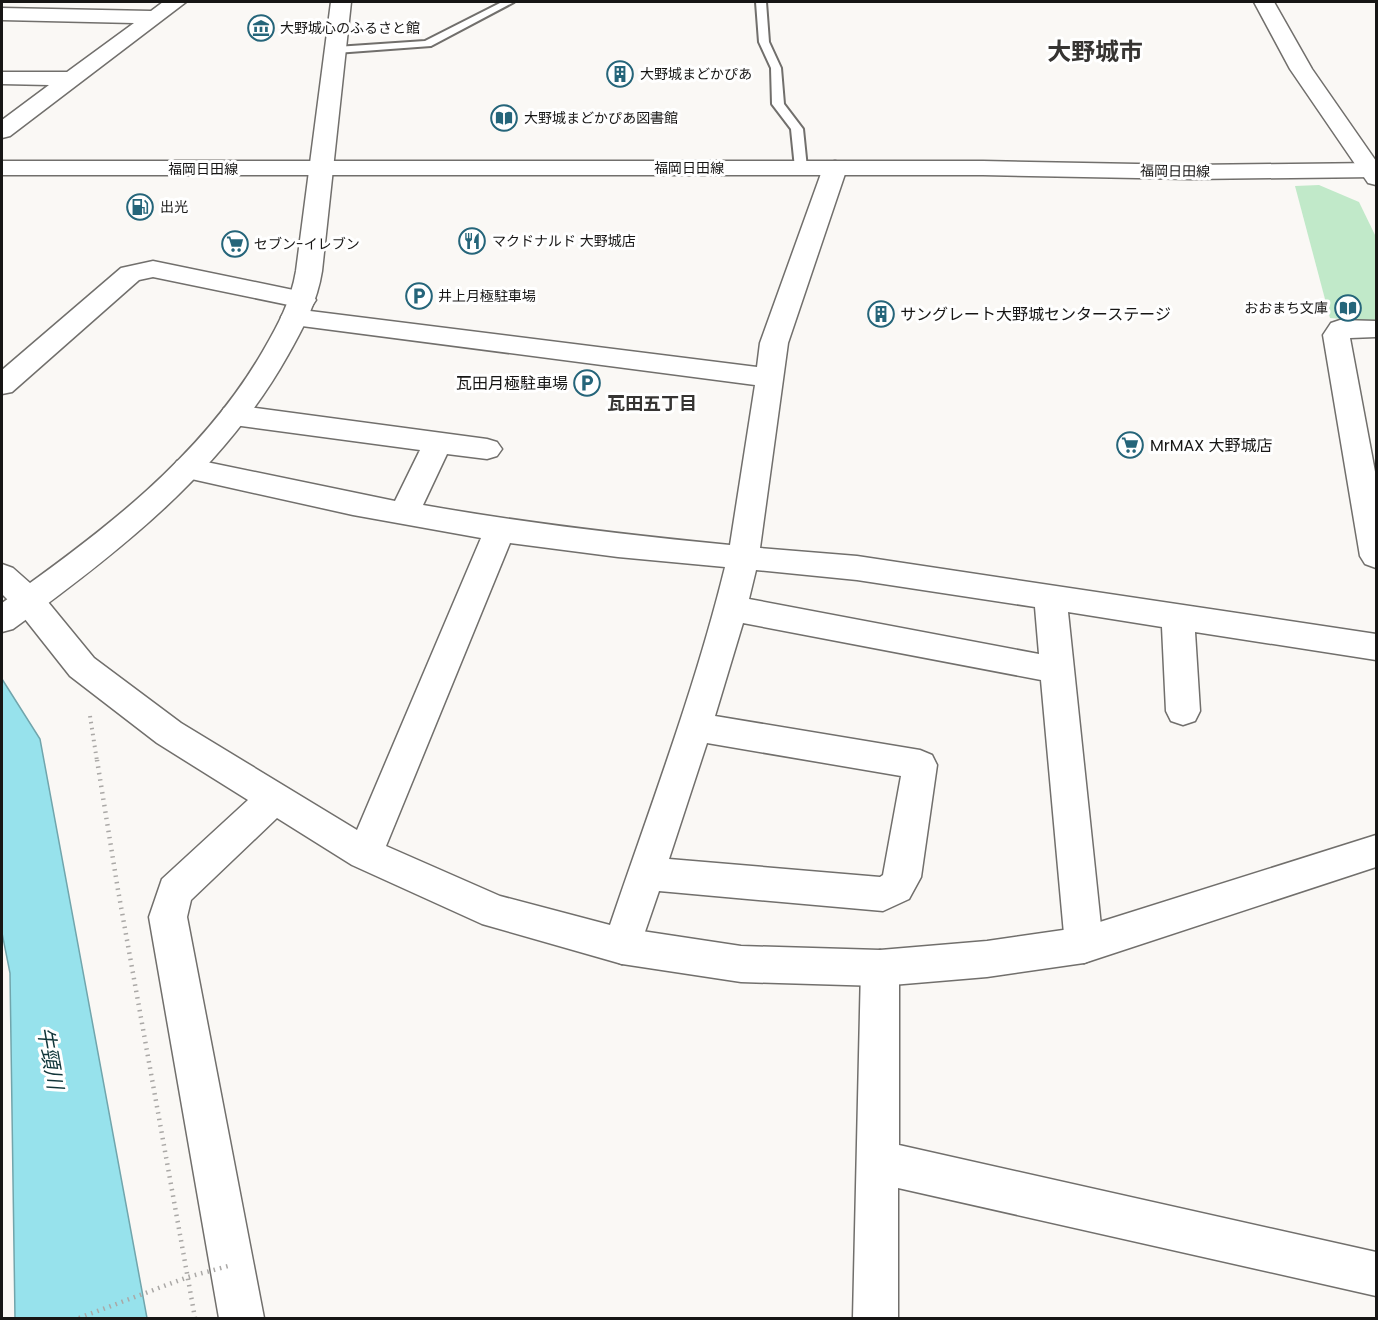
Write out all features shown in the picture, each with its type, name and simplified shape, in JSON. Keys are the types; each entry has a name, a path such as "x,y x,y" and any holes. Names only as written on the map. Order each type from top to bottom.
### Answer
{"street":[{"path":"2,131 176,2"},
{"path":"11,613 96,550 145,509 187,468 234,415 253,392 274,358 299,308 323,169 341,2"},
{"path":"1264,2 1301,69 1375,172"},
{"path":"2,14 154,17"},
{"path":"2,78 70,79"},
{"name":"福岡日田線","path":"2,168 835,168 1375,172"},
{"path":"622,946 695,727 731,608 743,558 774,343 835,168"},
{"path":"2,385 130,274 153,269 299,308 770,378"},
{"path":"1377,329 1348,327 1340,329 1336,334 1377,556"},
{"path":"234,415 487,449"},
{"path":"404,513 438,443"},
{"path":"187,468 404,513 500,530 618,546 857,568 1377,647"},
{"path":"364,855 500,530"},
{"path":"2,576 11,613 82,668 169,733 364,855 495,912 622,946 741,964 880,968 987,959 1084,945 1377,850"},
{"path":"1050,597 1084,945"},
{"path":"731,608 1056,670"},
{"path":"1178,617 1183,711"},
{"path":"646,873 883,894 896,887 902,877 920,765 695,727"},
{"path":"241,1318 168,917 175,891 274,799"},
{"path":"875,1318 880,968"},
{"path":"878,1162 1377,1274"}],"lane":[{"path":"336,50 427,44 509,2"},
{"path":"762,2 764,42 776,68 778,104 797,129 801,168"}],"path":[{"path":"82,668 118,890 195,1318"},
{"path":"79,1318 188,1277 232,1265"}],"green space":[{"path":"1319,185 1359,202 1376,237 1376,322 1330,318 1295,186"}],"water":[{"name":"牛頸川","path":"2,679 40,739 147,1318 15,1318 10,973 2,933"}],"place":[{"name":"大野城心のふるさと館","path":"261,28"},
{"name":"大野城まどかぴあ","path":"620,74"},
{"name":"大野城まどかぴあ図書館","path":"504,118"},
{"name":"出光","path":"140,207"},
{"name":"マクドナルド 大野城店","path":"472,241"},
{"name":"セブン-イレブン","path":"235,244"},
{"name":"井上月極駐車場","path":"419,296"},
{"name":"おおまち文庫","path":"1348,308"},
{"name":"サングレート大野城センターステージ","path":"881,314"},
{"name":"瓦田月極駐車場","path":"587,383"},
{"name":"MrMAX 大野城店","path":"1130,445"}],"district":[{"name":"大野城市","path":"1095,52"},
{"name":"瓦田五丁目","path":"652,404"}]}
